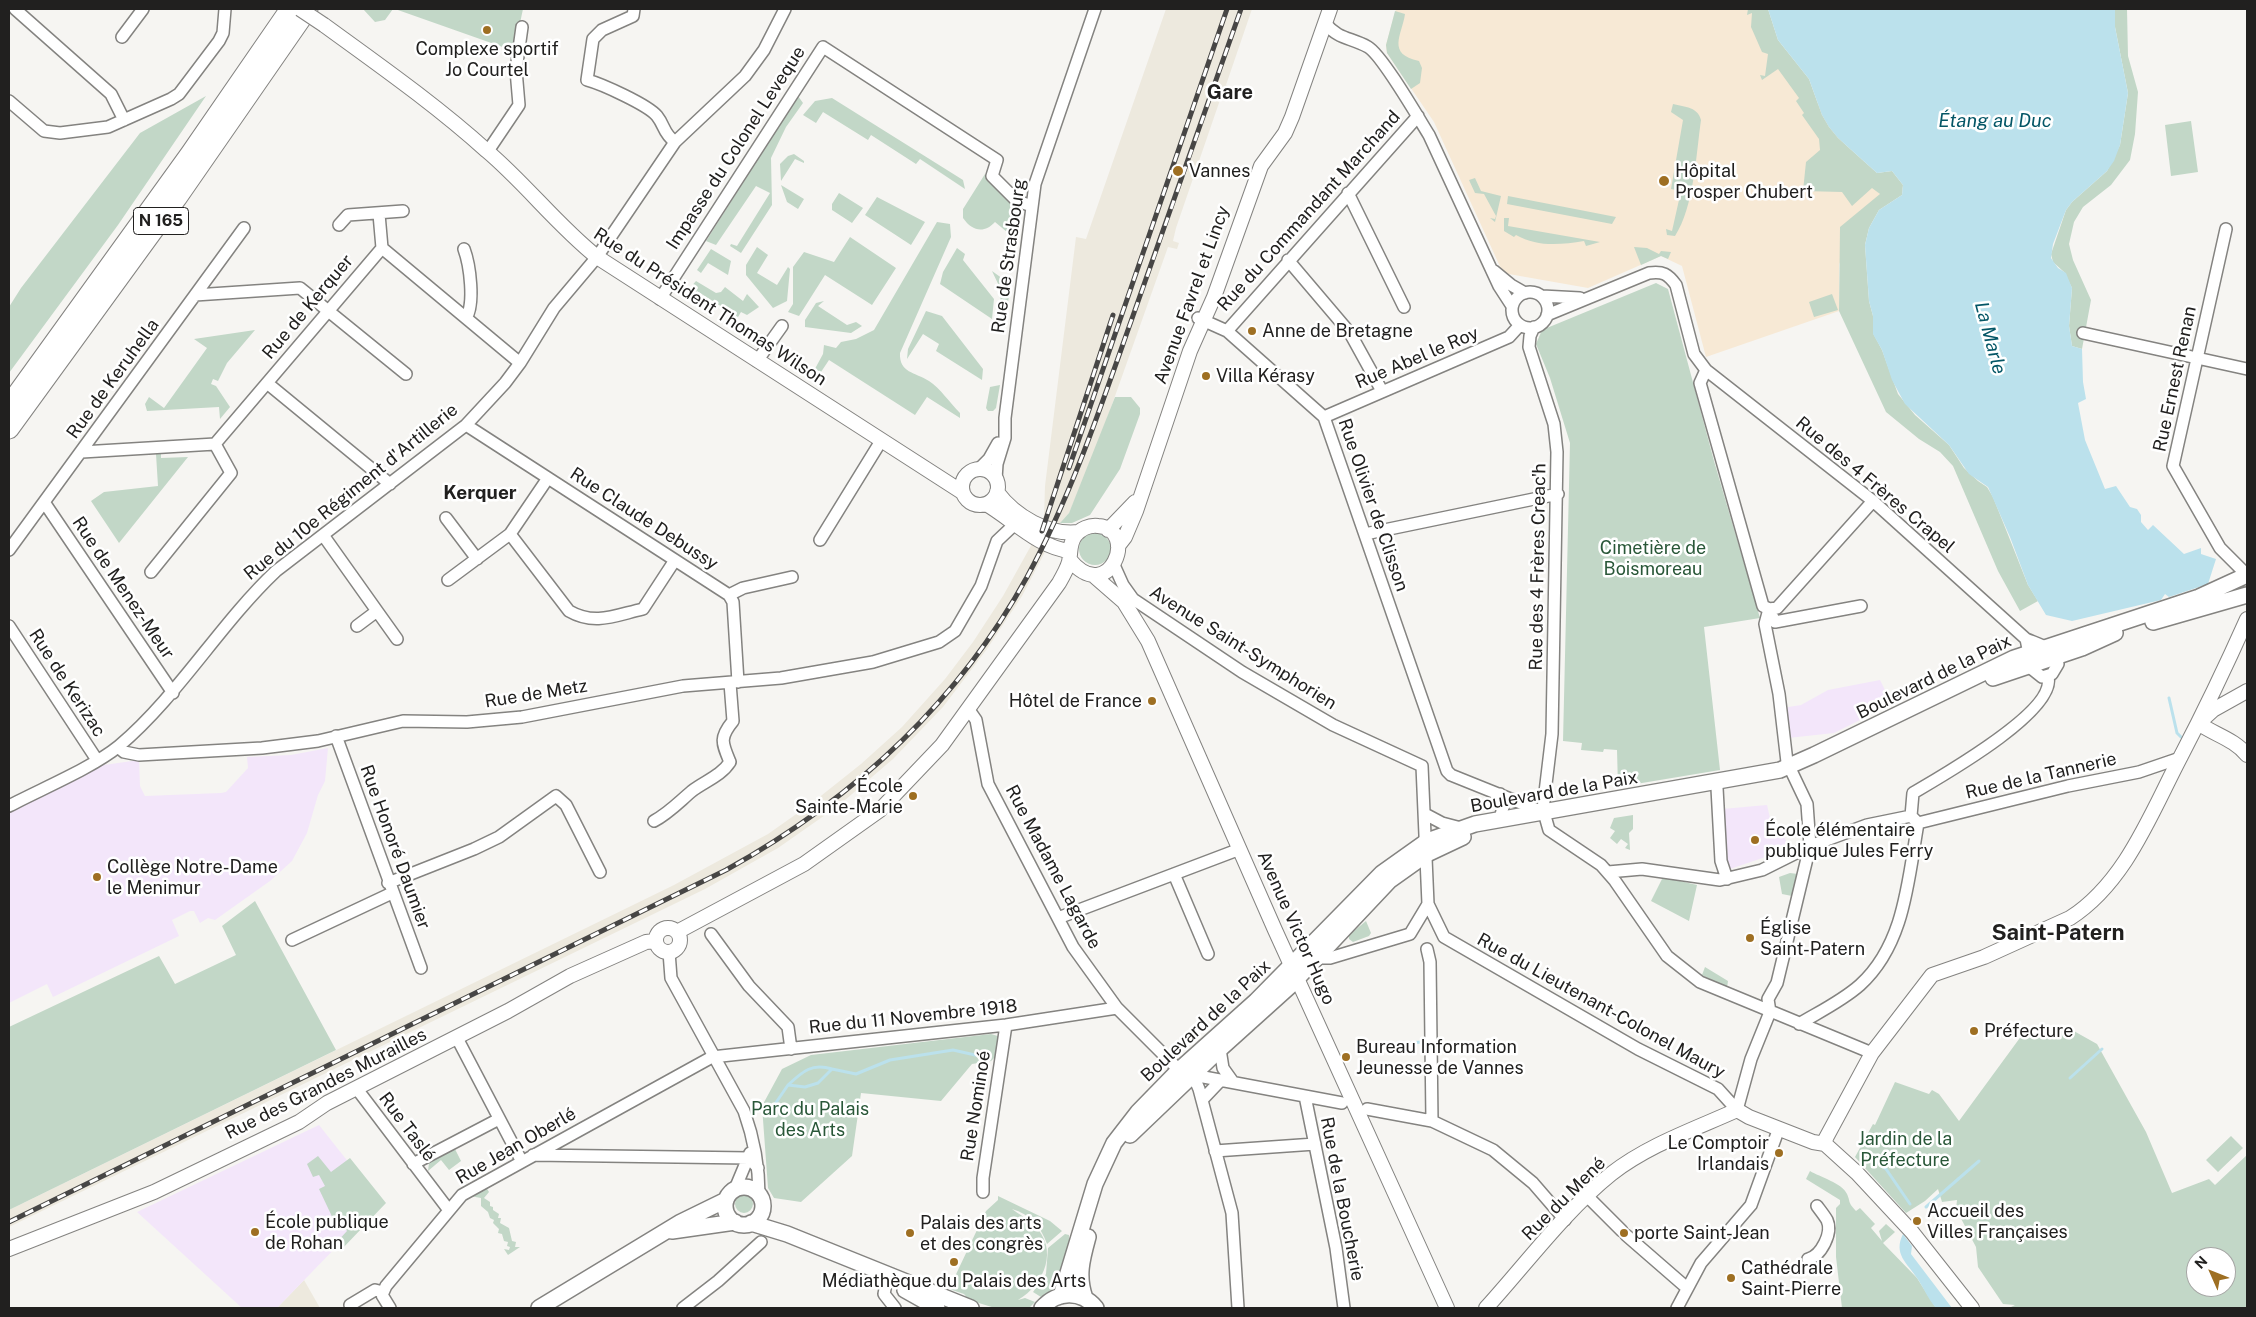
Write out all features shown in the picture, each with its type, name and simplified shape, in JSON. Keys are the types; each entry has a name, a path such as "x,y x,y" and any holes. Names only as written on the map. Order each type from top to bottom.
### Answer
{"highway":[{"name":"N 165","path":"9,404 184,162 290,9"},
{"name":"N 165","path":"9,430 177,198 308,9"}],"main road":[{"name":"Boulevard de la Paix","path":"2050,651 2199,597 2247,575"},
{"path":"2180,614 2203,602 2247,586"},
{"name":"Boulevard de la Paix","path":"1090,1303 1080,1286 1080,1269 1103,1188 1111,1168 1136,1128 1186,1073 1220,1049 1295,972 1382,872 1461,828 1500,819 1544,816 1717,788 1814,765 1999,676 2028,652 2082,648 2110,635 2247,596"},
{"name":"Boulevard de la Paix","path":"1061,1296 1095,1184 1111,1150 1138,1112 1186,1073 1295,972 1318,958 1389,881 1427,848 1544,816 1753,775 1790,770"},
{"path":"539,1308 695,1214 746,1187 787,1234"},
{"path":"731,1195 728,1215 735,1222"},
{"path":"751,1223 758,1218 761,1202"},
{"path":"668,1232 735,1222 751,1223 787,1234 867,1268 937,1308"},
{"path":"867,1268 873,1268 972,1308"},
{"path":"1042,1308 1048,1302 1061,1296 1073,1295 1090,1303"}],"street":[{"path":"15,9 111,94 124,120"},
{"path":"122,37 143,9"},
{"path":"9,102 44,132 60,133 108,127 179,94 219,41 223,33 226,9"},
{"name":"Rue du Président Thomas Wilson","path":"300,9 392,74 488,151 568,232 597,257 962,492"},
{"path":"634,9 633,16 602,30 593,39 587,80 607,86 656,116 666,135 675,142"},
{"name":"Rue du 10e Régiment d'Artillerie","path":"118,747 173,693 252,594 276,571 466,425 520,363 554,308 597,257 675,142 745,76 764,50 785,9"},
{"name":"Rue de Strasbourg","path":"996,486 997,464 1005,438 1004,428 1037,175 1094,9"},
{"name":"Avenue Favrel et Lincy","path":"1118,546 1129,528 1190,351 1261,166 1285,133 1330,9"},
{"path":"1325,23 1337,36 1369,48 1418,116 1429,135 1498,286 1512,306 1513,316 1520,325 1534,327 1544,320 1547,315 1547,305 1542,296"},
{"path":"488,151 519,105 516,70 522,27"},
{"name":"Impasse du Colonel Leveque","path":"660,299 823,47 997,160 992,176 1017,201 1032,206"},
{"name":"Rue du Commandant Marchand","path":"1227,331 1288,260 1418,116"},
{"path":"1348,193 1404,308"},
{"name":"Rue de Kerquer","path":"339,225 348,215 403,211"},
{"path":"378,214 382,248 520,363"},
{"name":"Rue de Keruhella","path":"9,550 244,228"},
{"name":"Rue Ernest Renan","path":"2226,229 2173,466 2220,548 2247,575"},
{"name":"Rue de Kerquer","path":"382,248 267,383 390,484"},
{"path":"464,249 468,259 471,310 466,318"},
{"path":"1288,260 1350,333 1382,391"},
{"path":"1490,268 1511,285 1525,292 1537,293 1542,296 1589,298"},
{"path":"1547,315 1649,273 1660,272 1669,276 1676,285 1694,354 1703,365 1700,383 1763,606 1769,610 1775,622 1861,606"},
{"path":"195,295 300,288 406,374"},
{"path":"1512,306 1517,297 1525,292"},
{"name":"Rue Olivier de Clisson","path":"1202,319 1227,331 1324,417 1447,772 1500,794"},
{"name":"Rue Abel le Roy","path":"1324,417 1509,337 1520,325"},
{"path":"757,361 782,326"},
{"name":"Rue des 4 Frères Creac'h","path":"1534,327 1530,336 1529,347 1555,430 1558,494 1552,734 1544,816"},
{"path":"2083,333 2247,369"},
{"name":"Rue des 4 Frères Crapel","path":"1703,365 1873,501 2028,652 2038,676 2048,677"},
{"path":"82,452 215,444 267,383"},
{"name":"Rue Claude Debussy","path":"466,425 729,595"},
{"name":"Rue de Strasbourg","path":"973,472 989,459 1004,428"},
{"path":"820,540 882,441"},
{"path":"151,572 231,473 215,444"},
{"path":"973,472 963,481 962,492 972,503 986,504 1015,524 1070,556 1087,573"},
{"path":"933,473 989,472 996,486 1013,510 1042,526 1061,533 1079,532"},
{"path":"448,580 510,534 548,478"},
{"path":"986,504 996,486"},
{"name":"Avenue Favrel et Lincy","path":"1108,530 1129,510 1142,488"},
{"path":"1365,534 1558,494"},
{"path":"1769,610 1777,608 1873,501"},
{"name":"Rue de Menez-Meur","path":"44,502 173,693"},
{"path":"446,518 477,559"},
{"name":"Rue de Metz","path":"118,747 132,755 262,748 318,741 403,721 467,722 522,717 683,686 797,676 873,662 939,642 957,628 981,586 997,541 1015,524"},
{"path":"677,932 795,869 880,810 942,744 969,710 1059,583 1070,556 1073,539 1079,532 1090,526 1102,526 1108,530 1116,539 1118,546 1118,558 1114,565 1105,572 1087,573 1059,583"},
{"path":"510,534 569,611 581,618 596,620 643,609 676,560"},
{"path":"323,535 397,639"},
{"name":"Avenue Saint-Symphorien","path":"1114,565 1132,599 1242,672 1333,725 1422,766 1425,814"},
{"name":"Avenue Victor Hugo","path":"1087,573 1124,602 1144,632 1447,1308"},
{"path":"654,821 668,814 692,792 724,770 730,762 723,744 724,732 733,721 733,602 729,595 743,588 792,577"},
{"path":"1769,610 1765,624 1779,694 1790,770 1807,804 1810,846 1777,983 1768,999 1770,1012 1752,1060 1737,1110 1749,1117 1825,1144 1857,1173 1912,1232 1972,1308"},
{"path":"356,626 376,611"},
{"path":"1825,1144 1826,1138 1872,1053 1932,975 2018,943 2070,918 2087,905 2107,884 2133,848 2198,723 2247,620"},
{"name":"Rue de Kerizac","path":"9,626 97,760"},
{"path":"1799,1024 1859,985 1888,950 1899,926 1915,820 1913,793 1972,759 2037,706 2044,698 2049,682 2048,677 2058,664 2050,651"},
{"path":"2198,723 2213,710 2245,692"},
{"name":"Rue Madame Lagarde","path":"969,710 976,720 988,784 1073,946 1117,1008 1148,1040 1186,1073"},
{"path":"2198,723 2210,732 2233,742 2247,755"},
{"name":"Rue Honoré Daumier","path":"336,736 390,888 421,968"},
{"path":"9,806 118,747"},
{"name":"Rue de la Tannerie","path":"1608,872 1642,869 1720,880 1727,879 1762,870 1810,846 1867,825 1915,820 2140,772 2180,758"},
{"path":"1717,788 1721,861 1727,879"},
{"path":"1500,794 1544,816 1549,830 1601,865 1608,872 1658,945 1673,961 1700,982 1872,1053"},
{"path":"1500,794 1502,807 1500,819"},
{"path":"292,940 390,888 499,837 556,796 566,805 600,872"},
{"path":"1425,814 1442,823 1461,828"},
{"path":"1425,814 1428,904 1444,937 1426,949"},
{"path":"1058,918 1240,849"},
{"path":"1174,874 1208,954"},
{"path":"1318,958 1330,958 1410,934 1428,904"},
{"path":"669,952 661,950 655,941 657,935 663,929 671,929 677,932"},
{"path":"669,952 679,944 677,932"},
{"path":"711,934 749,986 788,1027 791,1049"},
{"path":"1410,934 1426,949 1430,962 1432,1122"},
{"name":"Rue du Lieutenant-Colonel Maury","path":"1444,937 1638,1049 1718,1089 1737,1110"},
{"name":"Rue des Grandes Murailles","path":"9,1249 154,1192 298,1122 320,1107 457,1038 570,976 646,942 655,941"},
{"path":"669,952 671,978 712,1057 744,1111 759,1169 761,1202"},
{"name":"Rue du 11 Novembre 1918","path":"712,1057 1006,1025 1117,1008"},
{"name":"Rue Nominoé","path":"983,1192 983,1178 1006,1025"},
{"path":"457,1038 499,1119 526,1158 567,1156 749,1158 759,1169"},
{"path":"1220,1049 1223,1068 1233,1082"},
{"name":"Rue Jean Oberlé","path":"383,1292 448,1208 462,1195 712,1057"},
{"path":"1186,1073 1342,1103"},
{"path":"1186,1073 1202,1100 1232,1213 1238,1308"},
{"path":"1202,1100 1221,1080"},
{"name":"Rue Taslé","path":"357,1089 448,1208"},
{"name":"Rue de la Boucherie","path":"1304,1096 1336,1248 1344,1308"},
{"path":"1367,1109 1432,1122 1493,1150 1533,1183 1565,1220"},
{"name":"Rue du Mené","path":"1486,1308 1587,1196 1612,1173 1649,1150 1737,1110"},
{"path":"413,1164 499,1119"},
{"path":"1677,1308 1701,1263 1751,1205 1779,1128"},
{"path":"562,1139 562,1150 567,1156"},
{"path":"731,1195 736,1182 743,1173 753,1142"},
{"path":"1215,1151 1315,1144"},
{"path":"1587,1196 1624,1233 1688,1288"},
{"path":"1808,1259 1815,1258 1823,1248 1828,1227 1827,1219 1817,1206"},
{"path":"683,1308 718,1281 760,1242"},
{"path":"888,1279 884,1294 895,1308"},
{"path":"350,1305 375,1290 383,1292 390,1308"}],"shaded area":[{"path":"1166,9 1252,9 1226,85 1237,89 1233,101 1221,97 1176,228 1173,241 1179,243 1177,249 1168,247 1093,458 1069,513 1060,523 1022,596 987,649 943,707 893,759 838,806 778,848 705,889 9,1227 9,1210 674,885 768,834 812,803 861,764 902,727 945,679 973,642 1003,596 1033,542 1044,517 1045,486 1076,237 1086,239"},
{"name":"Hôpital Prosper Chubert","path":"1396,9 1755,9 1873,187 1881,195 1839,264 1839,311 1706,357 1682,266 1661,256 1588,288 1503,273 1434,122 1387,53 1386,45"},
{"path":"1880,680 1892,704 1834,733 1788,738 1782,708 1801,705 1828,690"},
{"name":"Collège Notre-Dame le Menimur","path":"328,748 325,781 318,795 307,833 292,861 270,881 215,920 208,918 200,923 194,911 190,911 172,920 179,936 53,997 47,984 9,1003 9,812 97,766 139,760 140,786 145,796 221,793 226,792 248,768 247,757 291,755"},
{"name":"École élémentaire publique Jules Ferry","path":"1767,805 1770,818 1774,817 1779,832 1782,831 1789,849 1730,869 1727,864 1722,809"},
{"name":"École publique de Rohan","path":"319,1125 380,1202 277,1308 242,1308 137,1212"},
{"path":"304,1280 320,1308 277,1308"}],"green space":[{"name":"Complexe sportif Jo Courtel","path":"363,9 393,9 385,20 375,22"},
{"name":"Complexe sportif Jo Courtel","path":"395,9 523,9 514,51"},
{"path":"1748,9 1768,9 1778,40 1809,79 1822,115 1838,138 1877,173 1892,171 1903,185 1902,195 1879,210 1869,228 1865,245 1869,301 1873,316 1873,333 1882,350 1898,394 1915,415 1949,445 1964,468 1987,487 1993,497 2028,585 2038,601 2020,611 1998,571 1953,466 1940,452 1919,439 1886,412 1839,311 1840,227 1880,194 1872,188 1852,206 1842,192 1803,191 1806,162 1820,150 1819,139 1802,115 1804,113 1796,101 1799,98 1778,69 1762,80 1760,75 1765,76 1768,54 1762,52 1751,27 1752,13 1747,15"},
{"path":"2115,9 2127,9 2128,56 2138,92 2135,134 2130,160 2111,185 2083,207 2074,222 2069,244 2073,260 2091,300 2082,349 2072,346 2069,326 2072,288 2064,272 2053,262 2051,254 2066,210 2072,202 2107,171 2120,145 2128,93 2115,27"},
{"path":"1395,11 1405,14 1399,36 1399,49 1402,54 1419,61 1422,68 1420,83 1411,89 1387,53 1386,45"},
{"path":"206,96 118,225 9,373 9,307 21,288 140,133"},
{"path":"798,96 803,103 786,127 771,158 772,205 741,253 730,246 731,244 737,246 770,193 756,186 716,245 706,241"},
{"path":"832,98 963,180 965,189 920,159 916,164 871,135 868,140 823,112 816,123 803,115 815,101"},
{"path":"1673,104 1694,110 1701,120 1690,196 1686,211 1675,236 1667,235 1666,229 1672,231 1681,191 1671,189 1683,120 1671,112"},
{"path":"2191,121 2198,172 2171,176 2165,125"},
{"path":"794,154 804,163 795,159 781,181 780,164 788,156"},
{"path":"985,174 1019,209 1014,255 1008,251 1012,244 1007,240 1007,232 995,222 987,228 978,229 970,226 963,218 963,209"},
{"path":"1475,178 1481,191 1501,196 1495,222 1490,218 1495,219 1496,216 1484,194 1475,193 1469,180"},
{"path":"781,185 804,199 798,209 787,202"},
{"path":"839,193 863,208 852,223 832,210 832,204"},
{"path":"1508,196 1616,217 1612,224 1507,204"},
{"path":"877,197 925,222 911,245 865,215"},
{"path":"1504,218 1509,218 1508,226 1600,242 1586,246 1584,241 1557,244 1532,242 1516,235 1514,237 1504,231"},
{"path":"937,222 950,224 951,237 900,353 900,360 905,368 929,381 937,388 960,413 960,418 927,397 915,415 829,360 815,381 810,378 823,354 824,345 836,348 841,342 856,339 874,330"},
{"path":"850,237 896,268 872,305 825,275 799,316 788,312 793,304 793,267 804,252 834,262"},
{"path":"757,247 768,255 757,273 777,285 788,267 790,269 787,301 773,308 746,275 746,265"},
{"path":"1634,247 1647,248 1659,254 1661,251 1671,252 1668,259 1661,256 1641,265"},
{"path":"957,248 965,254 963,260 994,299 992,319 940,284 943,272"},
{"path":"711,249 731,261 728,275 708,263 701,273 697,270"},
{"path":"992,271 1010,284 1006,322 999,322 1001,290"},
{"path":"696,281 716,293 721,292 725,287 743,301 747,294 759,307 747,315 741,312 738,317 697,291 695,294 689,289"},
{"name":"Cimetière de Boismoreau","path":"1656,283 1668,289 1714,461 1760,618 1704,627 1720,770 1618,787 1617,750 1604,749 1603,752 1581,750 1582,743 1563,741 1570,443 1550,378 1536,344 1542,330"},
{"path":"1832,294 1838,310 1814,317 1809,302"},
{"path":"824,301 818,306 847,325 856,322 862,326 851,333 805,327 805,320 816,303"},
{"path":"926,311 942,316 983,369 982,380 936,351 939,344 923,334 907,359 908,349"},
{"path":"255,330 227,363 218,381 213,379 211,384 216,386 230,407 220,419 219,407 147,411 145,404 149,397 164,408 207,348 194,339"},
{"path":"1000,385 996,408 993,411 988,411 986,408 990,387"},
{"path":"1115,397 1131,397 1140,408 1140,414 1120,469 1090,515 1072,523 1060,523 1069,513"},
{"path":"156,454 161,454 161,458 188,457 119,543 91,501 104,492 158,486"},
{"path":"1095,533 1101,534 1106,538 1110,543 1110,555 1106,560 1101,564 1095,565 1089,564 1084,560 1080,555 1079,549 1080,543 1084,538 1089,534"},
{"path":"1633,815 1633,829 1629,833 1630,850 1625,848 1628,844 1621,839 1617,844 1610,838 1615,831 1610,828 1614,818"},
{"path":"1790,873 1798,874 1792,896 1782,894 1779,877"},
{"path":"1663,877 1697,885 1689,921 1651,901"},
{"path":"255,901 336,1050 9,1210 9,1027 159,956 175,984 236,955 222,926"},
{"path":"1366,921 1371,933 1369,936 1353,942 1349,939 1349,935"},
{"path":"1705,967 1728,981 1727,988 1702,975"},
{"name":"Jardin de la Préfecture","path":"2072,1030 2097,1044 2146,1132 2172,1193 2209,1179 2215,1185 2247,1155 2247,1308 2009,1308 2015,1305 2003,1304 1978,1267 1976,1247 1956,1209 1957,1200 1942,1202 1938,1189 1925,1201 1906,1213 1855,1157 1873,1124 1875,1125 1895,1082 1929,1094 1932,1090 1939,1094 1959,1121 2022,1035"},
{"name":"Parc du Palais des Arts","path":"991,1034 1001,1037 996,1056 991,1061 972,1064 941,1101 861,1093 852,1156 801,1202 774,1198 768,1188 762,1106 782,1069 811,1055"},
{"path":"2231,1136 2243,1148 2218,1172 2206,1160"},
{"path":"455,1149 461,1161 449,1170 441,1160 428,1171 429,1163"},
{"path":"318,1156 331,1172 350,1158 386,1203 341,1250 335,1244 347,1231 342,1223 336,1225 319,1189 325,1186 319,1175 313,1177 307,1164"},
{"path":"1810,1171 1841,1187 1856,1211 1860,1208 1875,1224 1871,1228 1882,1241 1879,1231 1886,1224 1895,1232 1883,1243 1917,1278 1936,1308 1842,1308 1836,1257 1836,1208 1840,1204 1840,1200 1806,1179"},
{"path":"486,1187 489,1192 484,1198 490,1202 493,1210 499,1214 498,1218 501,1218 500,1223 509,1228 512,1241 516,1242 515,1247 520,1247 508,1255 504,1249 509,1250 508,1242 504,1241 502,1234 498,1233 499,1229 493,1223 494,1220 490,1218 488,1212 481,1206 481,1198 470,1196"},
{"path":"740,1195 748,1195 753,1200 751,1211 740,1213 735,1208 735,1200"},
{"path":"998,1196 1050,1221 1062,1231 1047,1244 1042,1232 1034,1222 1024,1214 1012,1209 1034,1225 1042,1234 1046,1245 1046,1266 1042,1276 1018,1300 1025,1298 1035,1302 1029,1308 995,1308 969,1300 964,1294 949,1289 986,1211 998,1200"},
{"path":"1065,1234 1069,1235 1069,1242 1059,1283 1041,1297 1033,1292 1046,1274 1048,1248"}],"water":[{"name":"Étang au Duc","path":"1768,9 2115,9 2115,27 2128,93 2120,145 2114,161 2107,171 2072,202 2066,210 2053,244 2051,258 2058,268 2066,273 2072,288 2069,326 2072,346 2082,349 2083,382 2086,399 2078,403 2085,440 2105,489 2116,486 2130,507 2137,509 2141,515 2141,522 2148,530 2153,525 2184,554 2201,548 2201,554 2216,559 2208,584 2169,597 2165,594 2161,600 2072,621 2046,615 2028,585 1988,487 1969,474 1949,445 1905,404 1892,380 1882,350 1873,334 1873,316 1869,301 1865,245 1869,228 1879,210 1902,195 1903,185 1892,171 1877,173 1838,138 1829,127 1822,115 1809,79 1778,40"},
{"path":"1903,1234 1912,1246 1911,1254 1952,1308 1936,1308 1902,1258 1900,1241"}],"waterway":[{"name":"La Marle","path":"2169,698 2177,733 2181,737"},
{"path":"1408,1043 1422,1042"},
{"name":"La Marle","path":"2070,1078 2102,1049"},
{"path":"775,1104 788,1085 805,1087 818,1083 832,1069 856,1074 890,1060 953,1050 984,1057"},
{"path":"788,1085 798,1076 813,1068 825,1067 832,1069"},
{"path":"1872,1157 1886,1169 1910,1204"},
{"name":"La Marle","path":"1926,1207 1979,1161"}],"railway":[{"path":"1069,468 1227,9"},
{"path":"9,1222 726,870 772,843 816,813 898,745 968,667 999,623 1027,577 1057,517 1106,391 1241,9"},
{"path":"1042,531 1113,315"}],"place":[{"name":"Complexe sportif Jo Courtel","path":"487,30"},
{"name":"Vannes","path":"1178,171"},
{"name":"Hôpital Prosper Chubert","path":"1664,181"},
{"name":"Anne de Bretagne","path":"1252,331"},
{"name":"Villa Kérasy","path":"1206,376"},
{"name":"Hôtel de France","path":"1152,701"},
{"name":"École Sainte-Marie","path":"913,796"},
{"name":"École élémentaire publique Jules Ferry","path":"1755,840"},
{"name":"Collège Notre-Dame le Menimur","path":"97,877"},
{"name":"Église Saint-Patern","path":"1750,938"},
{"name":"Préfecture","path":"1974,1031"},
{"name":"Bureau Information Jeunesse de Vannes","path":"1346,1057"},
{"name":"Le Comptoir Irlandais","path":"1779,1153"},
{"name":"Accueil des Villes Françaises","path":"1917,1221"},
{"name":"École publique de Rohan","path":"255,1232"},
{"name":"Palais des arts et des congrès","path":"910,1233"},
{"name":"porte Saint-Jean","path":"1624,1233"},
{"name":"Médiathèque du Palais des Arts","path":"954,1262"},
{"name":"Cathédrale Saint-Pierre","path":"1731,1278"}],"district":[{"name":"Gare","path":"1230,93"},
{"name":"Kerquer","path":"480,493"},
{"name":"Saint-Patern","path":"2058,933"}]}
